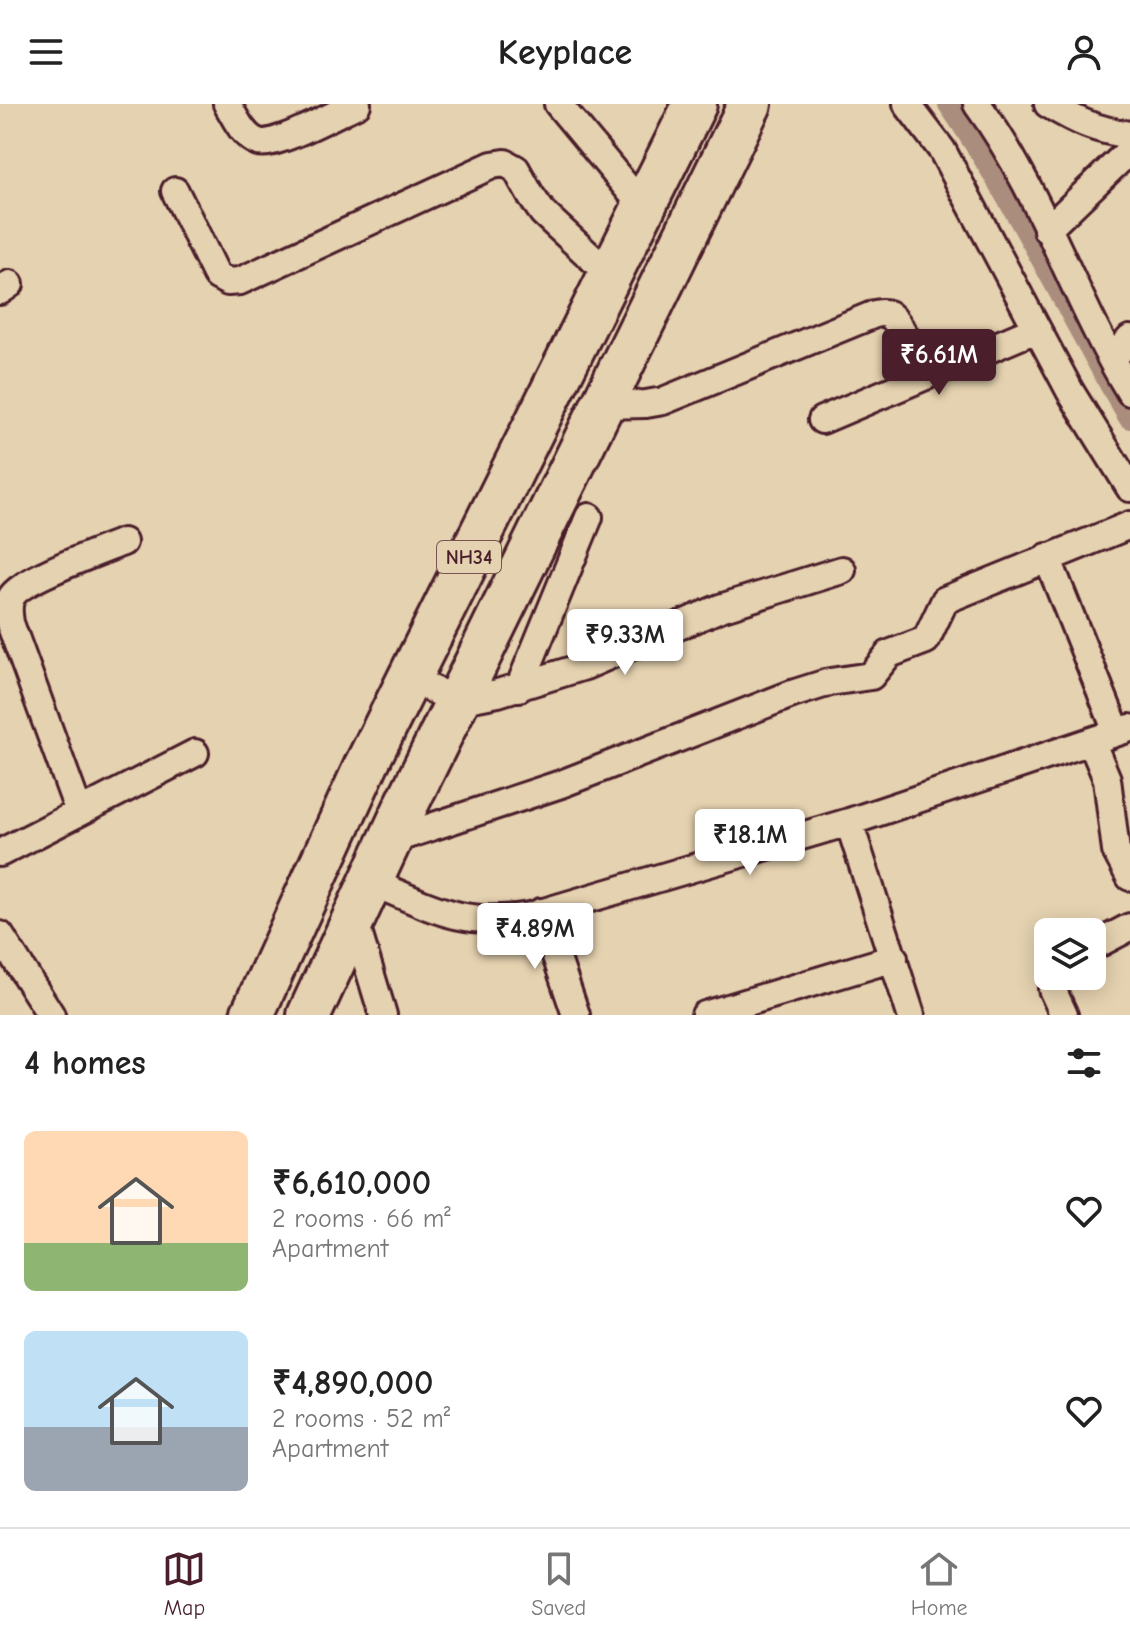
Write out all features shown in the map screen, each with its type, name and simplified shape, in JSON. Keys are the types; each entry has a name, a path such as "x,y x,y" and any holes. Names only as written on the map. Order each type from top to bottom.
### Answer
{"highway":[{"name":"NH34","path":"252,1015 367,763 695,104"},
{"name":"NH34","path":"309,1015 389,841 750,104"}],"street":[{"path":"227,104 249,137 266,144 357,104"},
{"path":"558,104 644,208"},
{"path":"907,104 942,150 1070,391 1130,488"},
{"path":"977,104 1014,163 1130,392"},
{"path":"1048,104 1080,124 1130,135"},
{"path":"1047,230 1130,150"},
{"path":"175,191 217,276 228,282 240,281 492,165 505,163 516,169 543,213 610,275"},
{"path":"602,405 663,401 742,366 884,313 891,316 897,325 926,376"},
{"path":"822,420 1036,329"},
{"path":"1112,359 1130,339"},
{"path":"519,688 589,517"},
{"path":"389,841 561,784 792,694 830,682 871,676 889,654 926,640 945,600 1130,525"},
{"path":"79,812 10,623 8,609 11,596 30,582 123,542"},
{"path":"383,1015 362,900 479,921 503,921 849,822 1124,730 1047,557"},
{"path":"409,678 457,701 519,688 585,666 720,608 842,570"},
{"path":"1091,741 1107,779 1116,851 1130,877"},
{"path":"0,853 195,753"},
{"path":"849,822 911,1015"},
{"path":"541,912 576,1015"},
{"path":"1106,940 1130,927"},
{"path":"0,935 51,1015"},
{"path":"705,1015 894,958"},
{"path":"1052,990 1064,1015"}],"waterway":[{"path":"950,104 1021,219 1130,417"}]}
